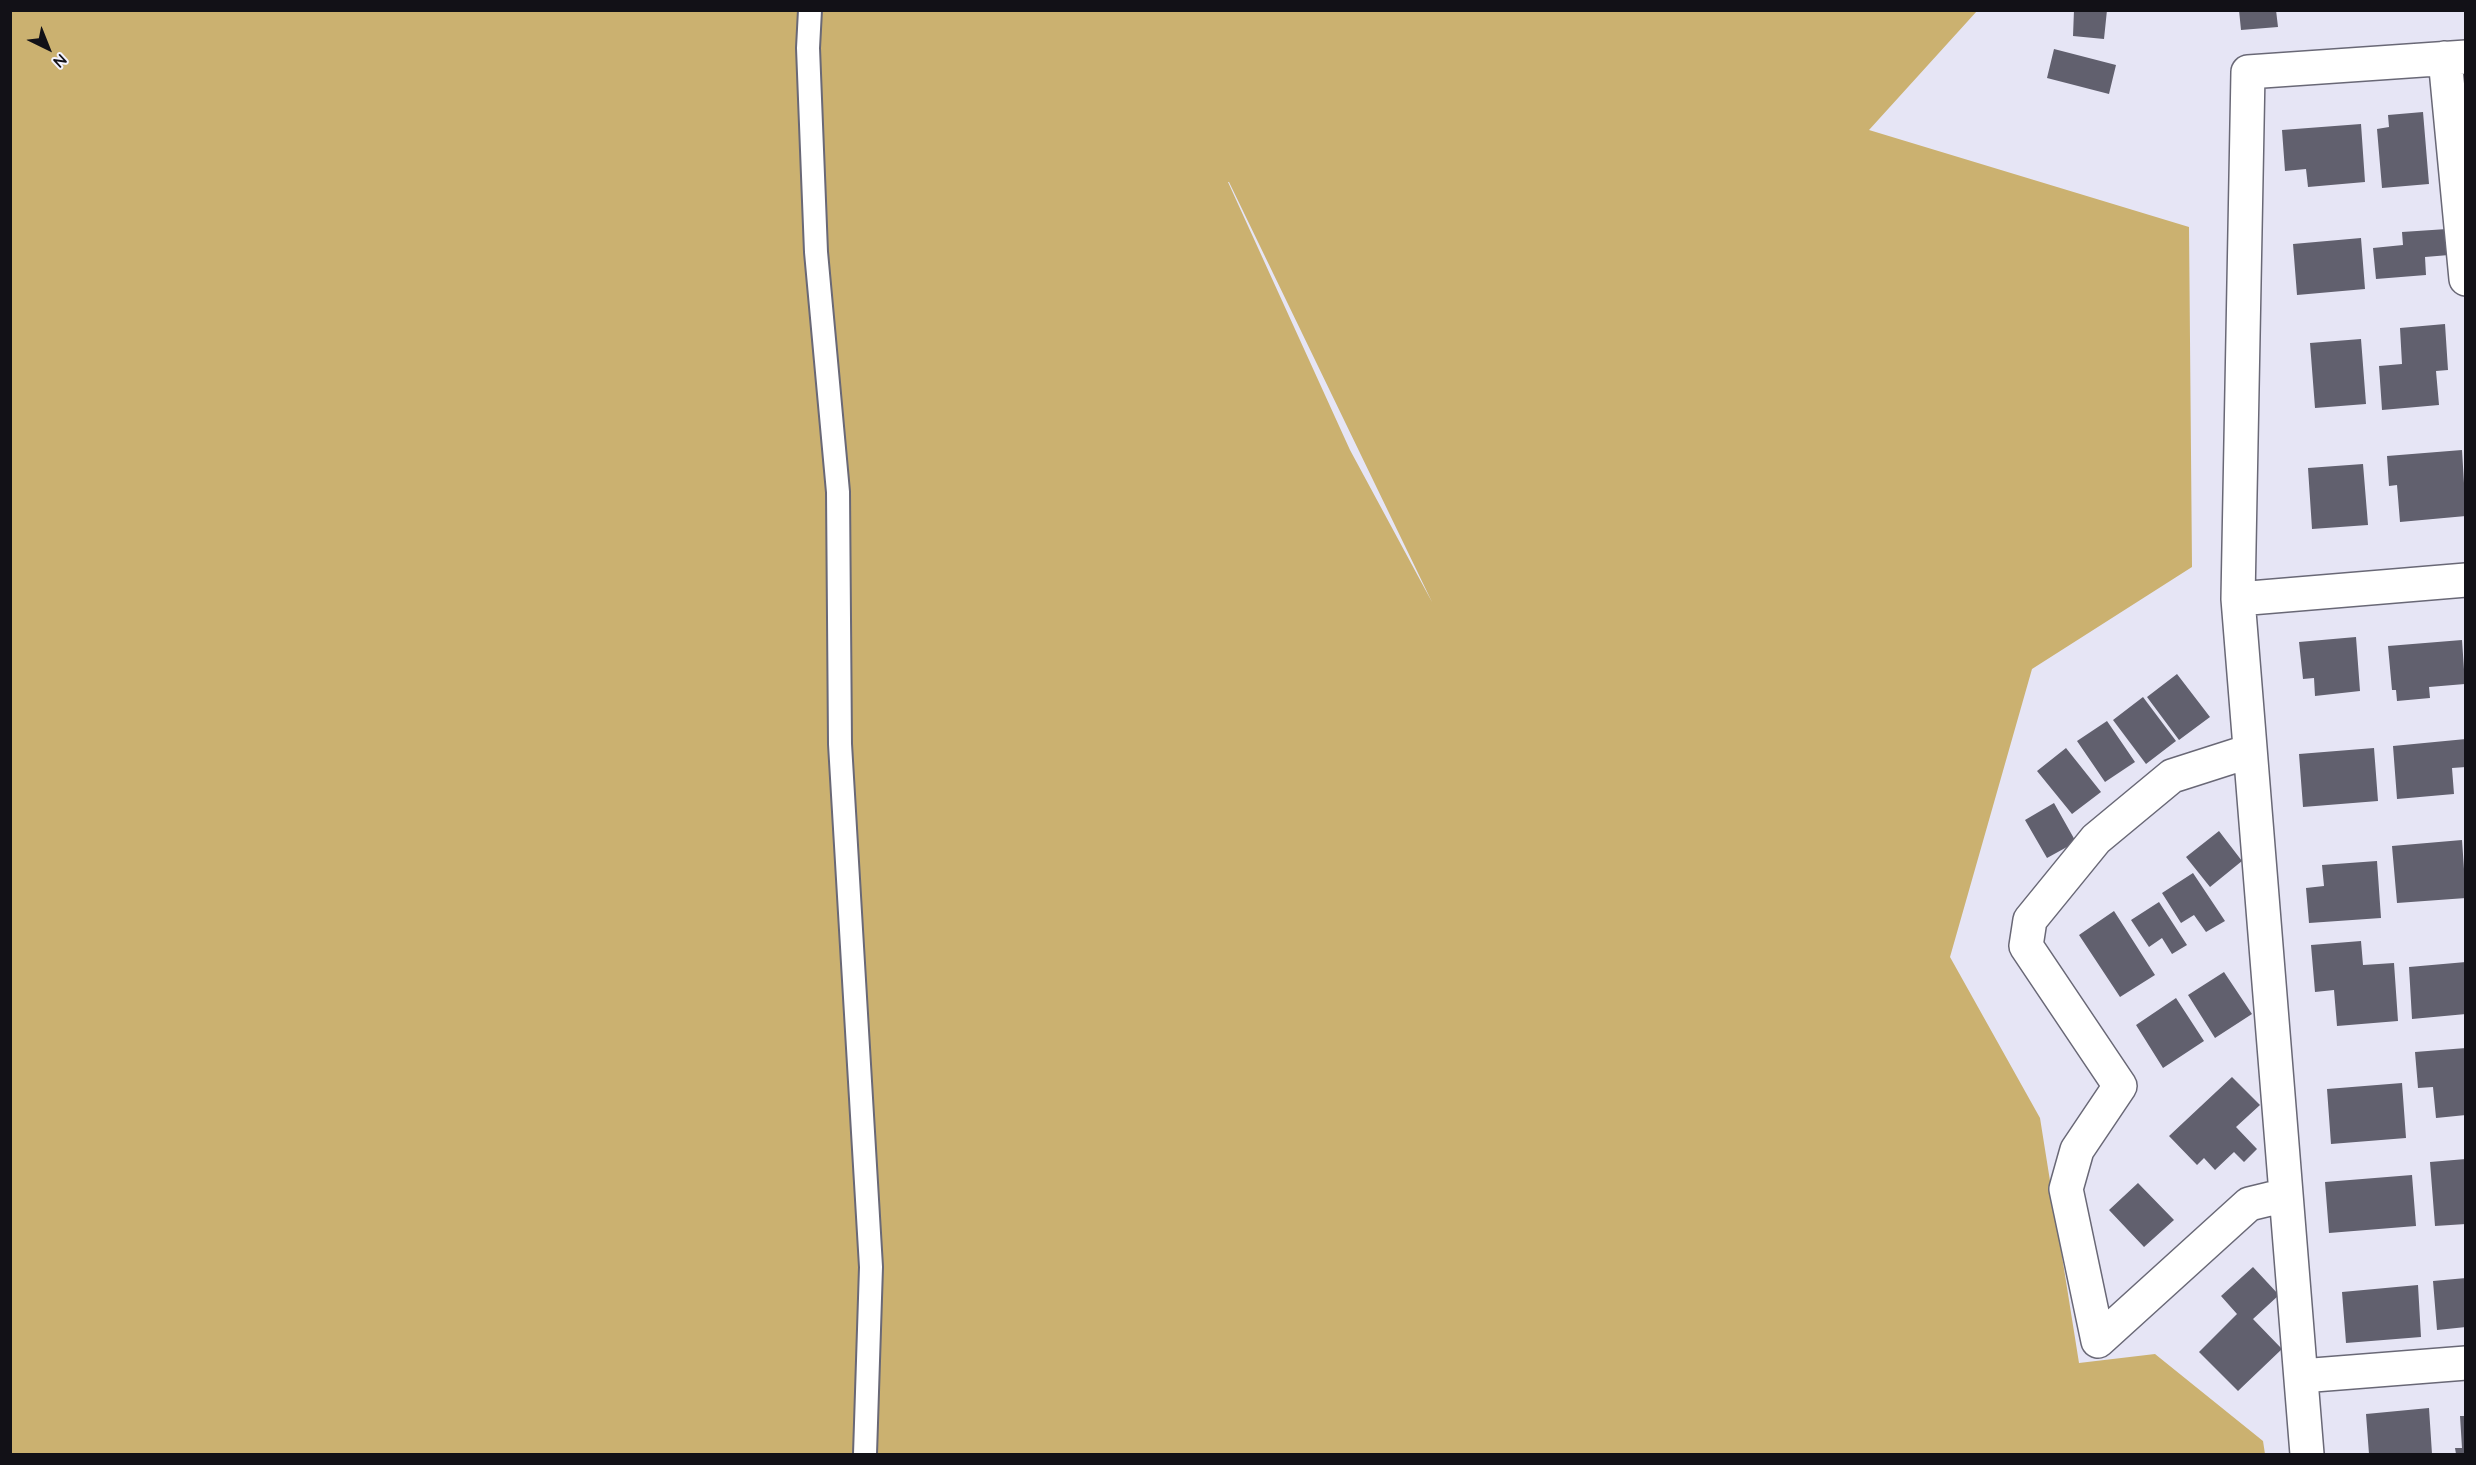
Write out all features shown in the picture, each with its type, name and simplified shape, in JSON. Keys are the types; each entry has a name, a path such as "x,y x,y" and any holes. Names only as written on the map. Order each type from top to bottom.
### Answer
{"street":[{"path":"2307,1455 2238,599 2248,72 2455,57 2466,279"},
{"path":"2238,599 2466,580"},
{"path":"2250,751 2172,776 2096,839 2030,920 2025,946 2120,1086 2077,1150 2066,1189 2098,1341 2249,1204 2286,1195"},
{"path":"2301,1376 2466,1363"}],"lane":[{"path":"810,10 808,48 816,252 838,492 840,744 872,1267 865,1455"}],"shaded area":[{"path":"10,11 1977,11 1869,130 2189,227 2192,567 2032,669 1950,957 2040,1118 2079,1363 2155,1354 2263,1441 2265,1454 11,1454","holes":["1229,182 1432,602 1350,450"]}],"building":[{"path":"2074,10 2107,10 2104,39 2073,36"},
{"path":"2239,10 2276,10 2278,27 2241,30"},
{"path":"2054,49 2116,65 2109,94 2047,78"},
{"path":"2423,112 2429,184 2382,188 2377,129 2389,127 2388,115"},
{"path":"2361,124 2365,182 2308,187 2306,169 2285,171 2282,130"},
{"path":"2447,229 2449,255 2425,257 2426,275 2376,279 2373,248 2403,245 2402,232"},
{"path":"2361,238 2365,289 2297,295 2293,244"},
{"path":"2445,324 2448,370 2436,371 2439,405 2382,410 2379,366 2402,364 2400,328"},
{"path":"2361,339 2366,404 2315,408 2310,343"},
{"path":"2462,450 2466,516 2400,522 2397,485 2389,486 2387,456"},
{"path":"2363,464 2368,525 2312,529 2308,468"},
{"path":"2356,637 2360,691 2315,696 2314,678 2303,679 2299,642"},
{"path":"2462,640 2465,684 2429,687 2430,698 2397,701 2396,690 2392,690 2388,646"},
{"path":"2177,674 2210,717 2179,740 2147,697"},
{"path":"2143,697 2176,741 2146,764 2113,720"},
{"path":"2107,721 2135,762 2105,782 2077,741"},
{"path":"2466,739 2466,767 2452,768 2454,794 2397,799 2393,746"},
{"path":"2066,748 2101,792 2072,814 2037,771"},
{"path":"2374,748 2378,801 2303,807 2299,754"},
{"path":"2054,803 2076,842 2047,858 2025,820"},
{"path":"2219,831 2242,861 2210,887 2186,857"},
{"path":"2462,840 2466,898 2397,903 2392,846"},
{"path":"2377,861 2381,918 2309,923 2306,888 2324,886 2322,865"},
{"path":"2193,873 2225,921 2206,932 2194,915 2181,923 2162,893"},
{"path":"2159,902 2187,945 2172,954 2162,938 2149,947 2131,920"},
{"path":"2114,911 2155,975 2120,997 2079,935"},
{"path":"2361,941 2363,965 2394,963 2398,1021 2337,1026 2334,990 2315,992 2311,945"},
{"path":"2466,962 2466,1014 2412,1019 2409,967"},
{"path":"2224,972 2252,1014 2215,1038 2188,995"},
{"path":"2176,998 2204,1041 2163,1068 2136,1025"},
{"path":"2466,1048 2466,1115 2436,1118 2433,1087 2418,1088 2415,1052"},
{"path":"2232,1077 2260,1105 2236,1127 2257,1149 2244,1162 2234,1152 2215,1170 2204,1158 2197,1165 2169,1136"},
{"path":"2402,1083 2406,1138 2331,1144 2327,1089"},
{"path":"2466,1159 2466,1224 2435,1226 2430,1162"},
{"path":"2412,1175 2416,1226 2329,1233 2325,1182"},
{"path":"2138,1183 2174,1220 2144,1247 2109,1210"},
{"path":"2253,1267 2279,1295 2253,1319 2282,1349 2238,1391 2199,1352 2237,1314 2221,1296"},
{"path":"2466,1278 2466,1327 2437,1330 2433,1281"},
{"path":"2418,1285 2421,1337 2346,1343 2342,1292"},
{"path":"2429,1408 2432,1454 2369,1454 2366,1414"},
{"path":"2460,1416 2466,1416 2466,1454 2456,1454 2455,1448 2462,1448"}]}
